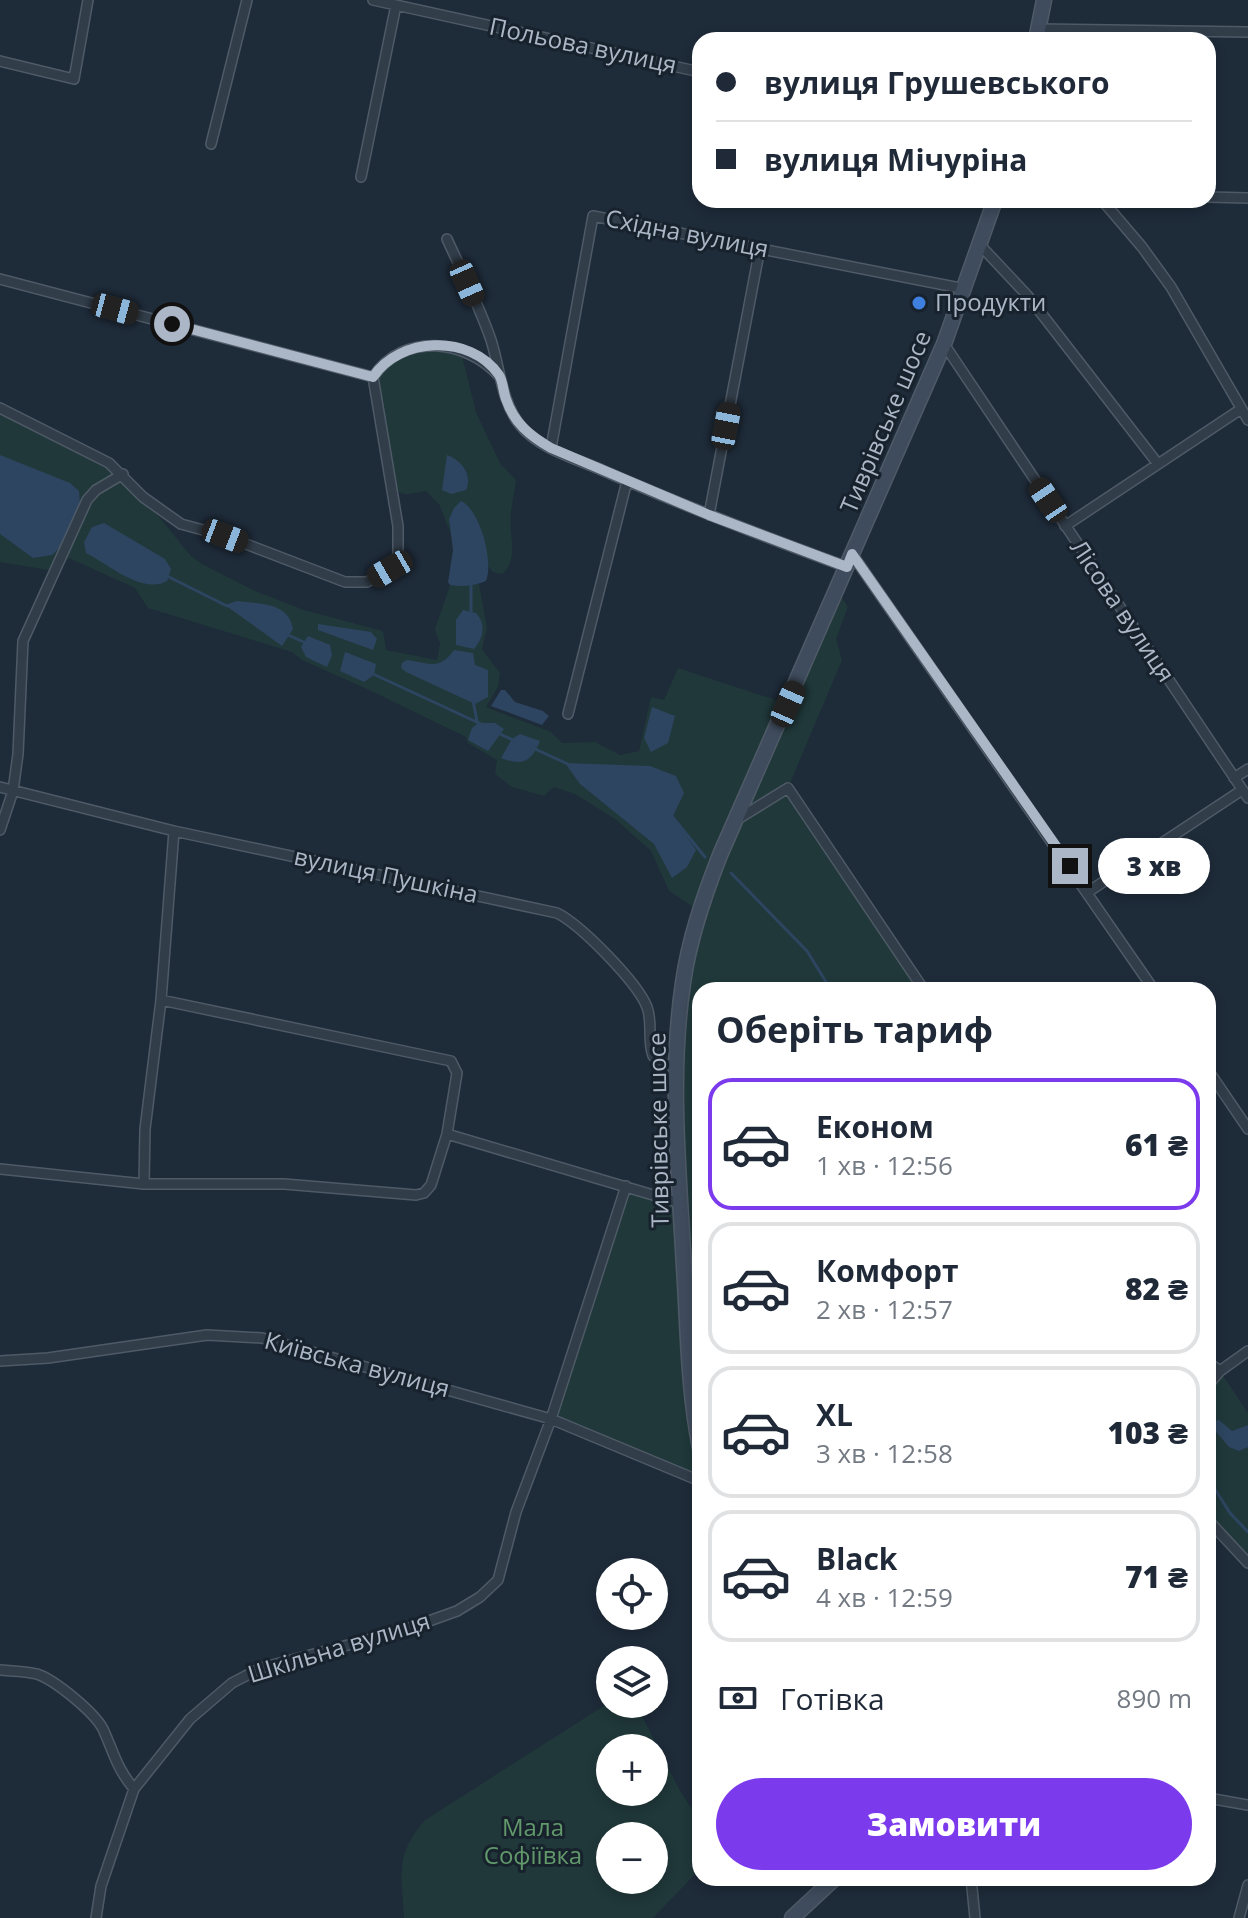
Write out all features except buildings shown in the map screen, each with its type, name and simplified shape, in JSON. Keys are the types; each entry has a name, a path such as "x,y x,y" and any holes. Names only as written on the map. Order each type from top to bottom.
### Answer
{"main road":[{"path":"1038,32 1044,0"},
{"name":"Тиврівське шосе","path":"692,1383 680,1203 676,1066 689,950 710,881 735,820 944,344 992,208"},
{"path":"792,1918 826,1886"}],"street":[{"path":"0,61 74,79 88,0"},
{"path":"211,144 247,0"},
{"name":"Польова вулиця","path":"373,0 692,70"},
{"path":"361,177 396,5"},
{"path":"1216,32 1248,32"},
{"path":"1216,197 1248,198"},
{"path":"1109,208 1171,287 1248,420"},
{"name":"Східна вулиця","path":"551,448 593,216 965,289"},
{"path":"447,239 491,339 506,398 521,426 551,448 709,515 850,561 1088,892 1149,982"},
{"path":"980,245 1027,295 1158,464"},
{"path":"709,515 760,248"},
{"path":"0,279 373,377"},
{"name":"Лісова вулиця","path":"944,344 1245,794"},
{"path":"0,408 109,463 143,497 181,524 225,536 345,582 367,582 390,569 398,557 398,526 373,377 380,367 400,353 430,345 450,347 476,356 500,377"},
{"path":"1065,526 1241,409"},
{"path":"0,830 13,791 18,754 23,641 87,500 96,490 123,474"},
{"path":"568,714 627,481"},
{"path":"1234,778 1248,769"},
{"name":"вулиця Пушкіна","path":"0,787 174,831 557,913 578,927 638,991 650,1017 653,1056 664,1064 676,1066"},
{"path":"735,820 788,788 919,982"},
{"path":"1088,892 1245,794"},
{"path":"144,1184 145,1129 161,1000 174,831"},
{"path":"0,1169 144,1184 284,1184 416,1195 424,1193 431,1185 447,1134 457,1073 451,1061 161,1000"},
{"path":"1216,1082 1248,1129"},
{"path":"447,1134 680,1203"},
{"name":"Шкільна вулиця","path":"96,1918 101,1886 134,1789 190,1719 232,1683 273,1664 401,1631 457,1611 480,1597 498,1580 516,1512 551,1419 626,1186"},
{"name":"Київська вулиця","path":"0,1361 48,1358 207,1335 262,1338 551,1419 692,1478"},
{"path":"1216,1376 1248,1351"},
{"path":"1216,1368 1220,1371"},
{"path":"1216,1529 1248,1563"},
{"path":"0,1670 45,1677 88,1711 101,1727 117,1767 134,1789"},
{"path":"1216,1799 1248,1805"},
{"path":"1239,1918 1248,1885"},
{"path":"972,1886 975,1918"}],"green space":[{"path":"410,348 458,349 476,412 500,463 516,480 510,520 511,562 502,574 493,572 489,567 469,513 449,523 452,537 439,504 426,491 401,493 391,474 373,377"},
{"path":"0,408 109,463 143,497 191,556 202,564 255,591 304,610 383,631 386,650 437,660 440,644 435,629 450,585 479,584 487,628 482,649 500,673 498,687 486,707 551,732 562,743 595,742 620,755 639,751 651,697 664,700 678,668 788,704 837,590 848,607 836,639 842,660 788,788 917,982 692,982 692,1478 551,1419 626,1186 679,1203 676,1066 699,911 669,891 651,851 615,819 575,794 554,787 544,796 512,787 495,774 497,760 468,743 466,737 302,660 292,652 148,608 135,588 69,558 55,571 0,562"},
{"path":"1216,1370 1220,1371 1248,1413 1248,1563 1216,1529"},
{"name":"Мала Софіївка","path":"596,1711 596,1718 643,1718 651,1734 596,1734 596,1806 668,1806 668,1767 692,1809 692,1877 653,1918 404,1918 402,1866 408,1844 425,1820"}],"water":[{"path":"0,455 70,483 79,491 80,504 59,548 52,555 33,558 0,534"},
{"path":"447,455 465,469 468,479 466,490 451,494 442,490"},
{"path":"461,501 474,514 479,525 488,561 486,581 464,586 450,585 448,582 453,550 449,519"},
{"path":"104,523 165,559 171,569 167,581 147,584 137,581 86,553 84,542 92,527"},
{"path":"237,601 272,606 286,614 293,629 282,646 225,605"},
{"path":"463,610 476,613 481,621 482,635 474,649 456,645 456,620"},
{"path":"318,624 371,632 377,639 373,650 318,630"},
{"path":"308,636 330,645 332,655 327,667 306,657 301,647"},
{"path":"454,650 473,653 475,665 488,670 488,697 475,704 401,668 407,660 439,663"},
{"path":"345,652 376,664 374,675 364,682 340,671"},
{"path":"501,690 505,690 515,702 549,716 542,725 491,706"},
{"path":"652,707 675,716 668,743 651,752 644,738"},
{"path":"478,723 495,723 504,729 488,751 468,740 472,728"},
{"path":"520,734 540,741 533,754 520,762 501,758 512,739"},
{"path":"565,763 650,766 676,776 684,793 673,816 696,850 687,867 672,878 654,844 580,784"},
{"path":"1216,1421 1232,1431 1248,1425 1248,1447 1239,1451 1229,1447 1216,1432"}],"waterway":[{"path":"169,577 227,606"},
{"path":"471,583 471,615"},
{"path":"288,635 306,643"},
{"path":"371,673 481,724"},
{"path":"473,701 477,721"},
{"path":"498,733 513,740"},
{"path":"535,749 568,764"},
{"path":"671,815 705,857"},
{"path":"731,873 807,951 826,982"},
{"path":"1216,1491 1230,1513 1248,1532"}],"place":[{"name":"Продукти","path":"919,303"}],"route":[{"path":"172,324 373,377 389,359 410,348 430,345 458,349 476,356 491,367 500,377 513,415 521,426 551,448 709,515 847,567 852,554 1070,866"}]}
